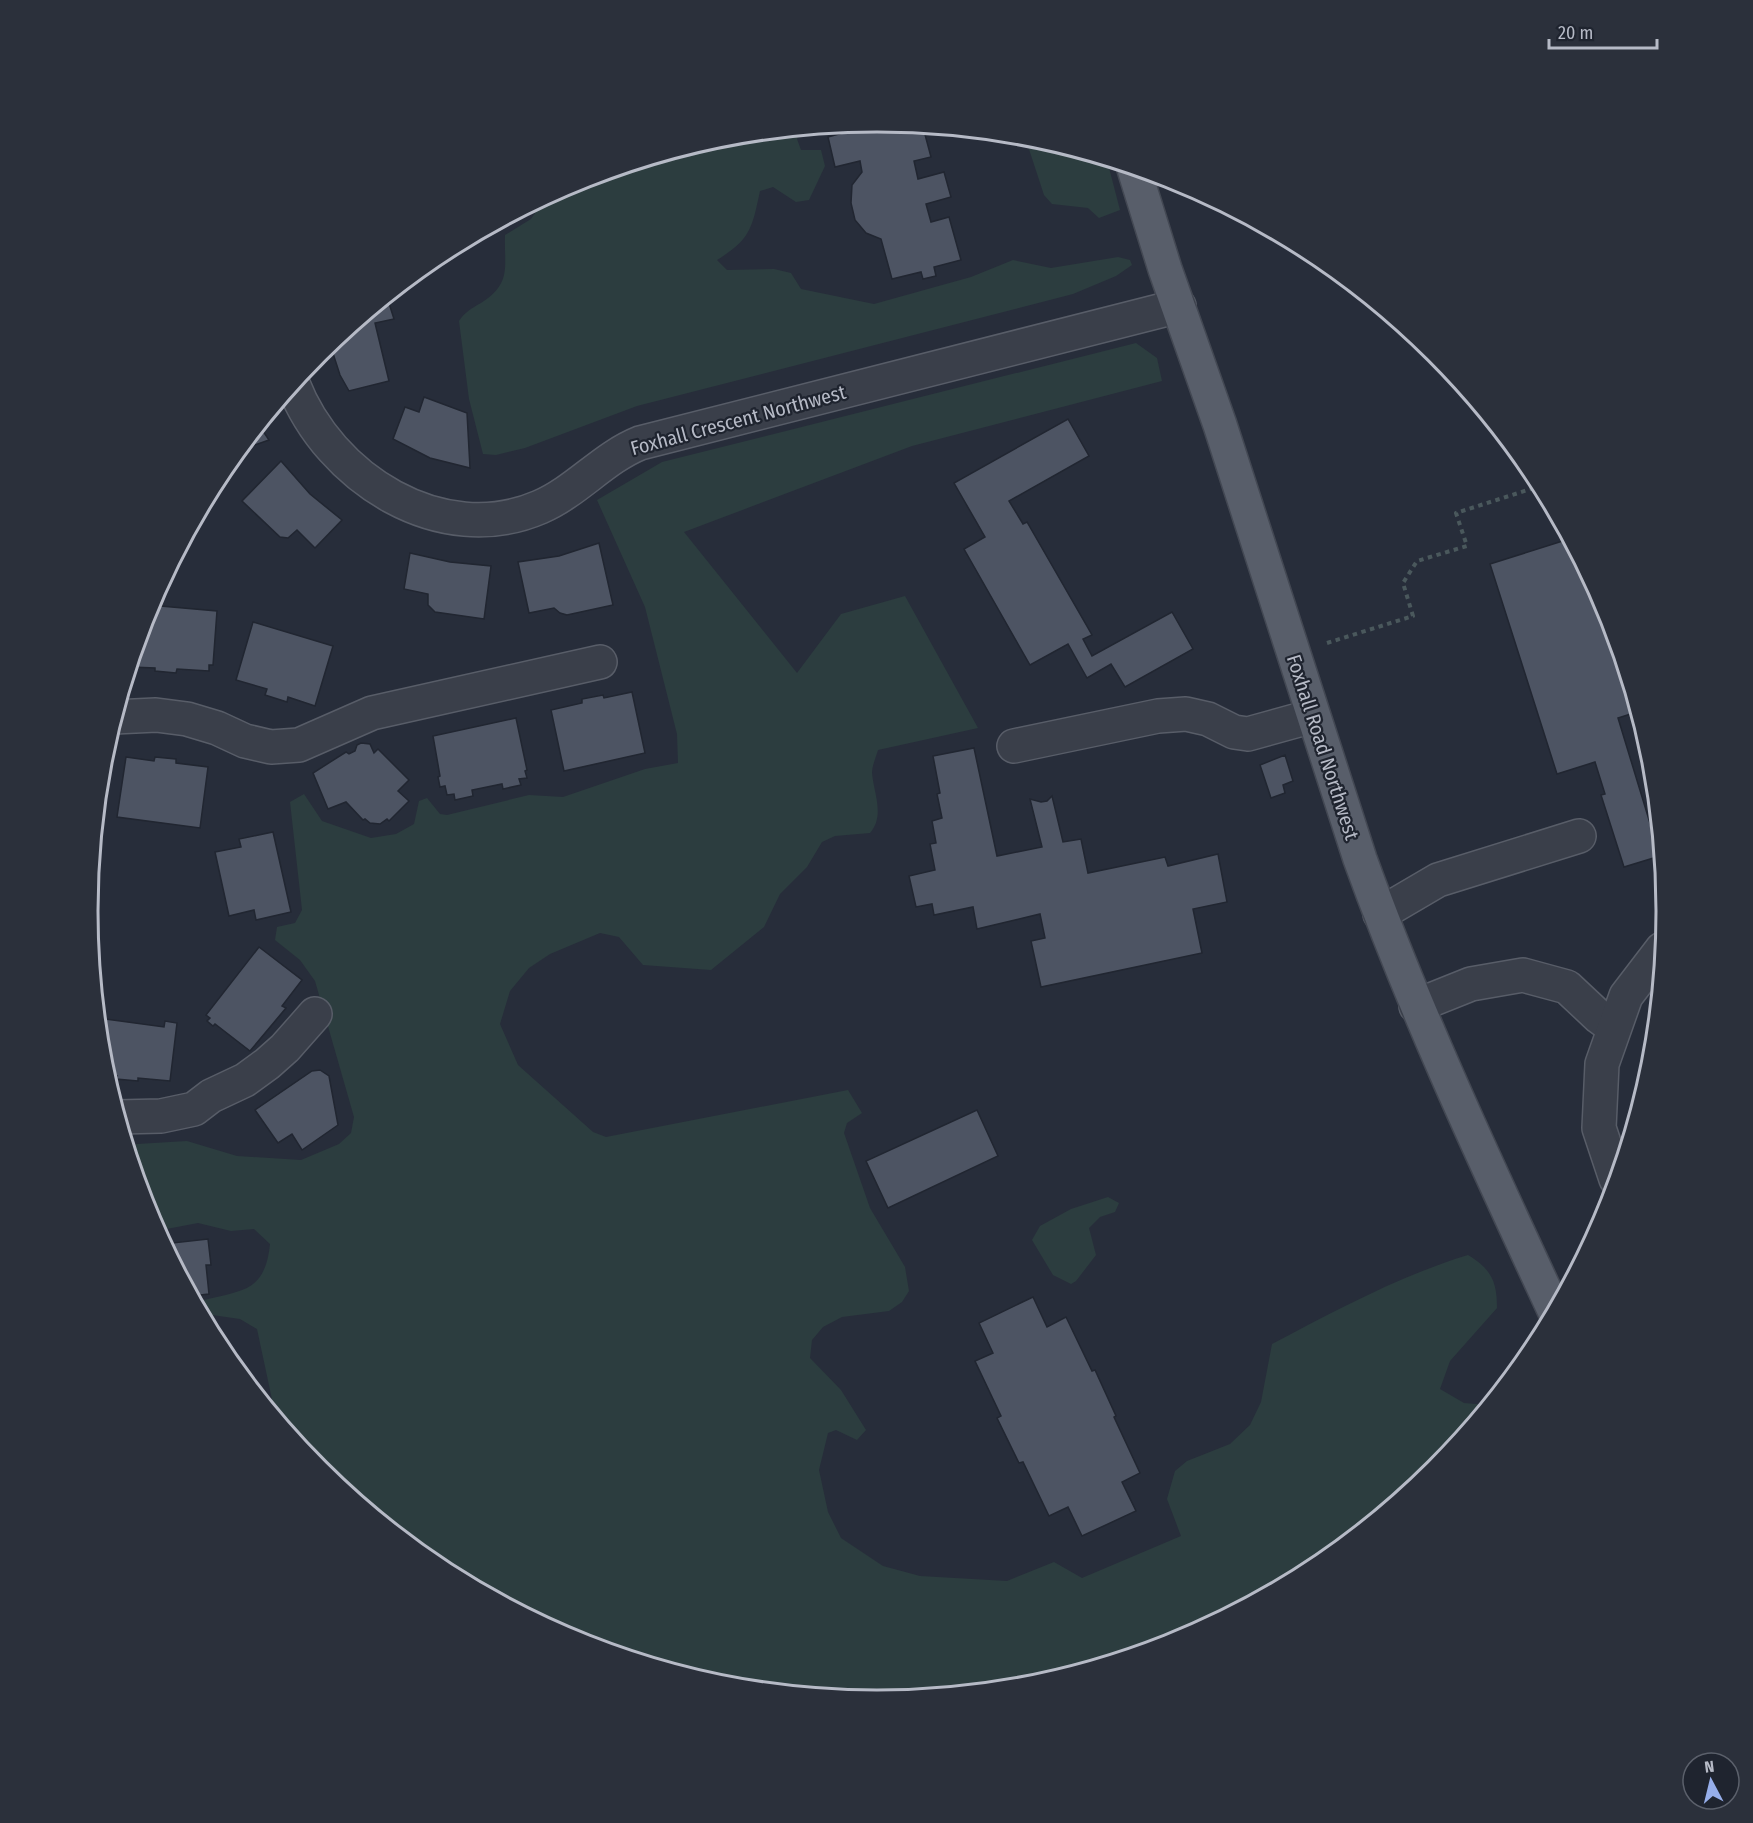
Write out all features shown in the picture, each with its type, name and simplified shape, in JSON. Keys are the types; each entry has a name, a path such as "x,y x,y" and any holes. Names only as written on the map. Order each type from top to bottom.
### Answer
{"main road":[{"name":"Foxhall Road Northwest","path":"1137,178 1220,425 1360,860 1416,1006 1550,1302"}],"street":[{"name":"Foxhall Crescent Northwest","path":"297,392 306,412 332,450 377,488 404,502 442,515 461,518 501,518 520,514 556,500 621,451 640,443 1179,306"},
{"path":"122,717 156,715 187,719 217,728 245,741 271,747 299,745 372,713 600,662"},
{"path":"1014,746 1158,716 1186,714 1208,719 1234,732 1248,734 1313,716"},
{"path":"1380,914 1437,880 1579,836"},
{"path":"1612,1167 1599,1128 1602,1064 1626,996 1654,959"},
{"path":"1416,1006 1471,984 1523,975 1567,987 1614,1028"},
{"path":"125,1117 161,1116 194,1109 211,1096 245,1080 267,1064 315,1014"}],"path":[{"path":"1317,646 1413,616 1403,583 1417,561 1467,546 1456,513 1530,489"}],"shaded area":[{"path":"798,137 801,150 821,150 825,166 809,200 796,202 773,187 760,191 748,232 737,246 717,260 727,270 774,269 791,273 801,289 874,304 971,277 1013,260 1051,268 1118,257 1130,260 1132,265 1116,276 1073,294 637,406 525,448 496,455 483,454 469,399 459,321 469,310 498,289 504,274 505,235 531,219 536,211 626,174 725,147"},
{"path":"1028,147 1109,169 1120,210 1099,218 1088,208 1052,204 1044,195"},
{"path":"1136,343 1157,358 1162,381 912,446 684,532 797,673 841,614 905,596 978,728 878,750 872,773 878,812 870,833 835,836 822,842 807,867 780,894 764,927 711,970 643,965 619,937 600,933 550,954 529,968 510,991 500,1024 518,1065 593,1132 606,1137 848,1090 862,1113 847,1123 844,1133 870,1208 905,1267 909,1291 902,1302 889,1311 842,1317 823,1327 812,1340 810,1358 841,1390 866,1430 857,1440 836,1430 828,1433 819,1470 828,1512 841,1538 883,1566 920,1576 1007,1581 1054,1562 1082,1578 1181,1536 1167,1499 1175,1471 1187,1461 1230,1444 1250,1425 1261,1402 1272,1344 1417,1273 1468,1255 1482,1265 1494,1283 1497,1308 1450,1361 1440,1389 1464,1403 1480,1404 1427,1462 1351,1530 1266,1586 1221,1610 1175,1631 1078,1664 1028,1676 927,1689 826,1689 775,1684 725,1676 626,1649 578,1631 487,1586 402,1530 363,1497 326,1462 273,1404 257,1329 240,1319 211,1315 203,1302 241,1291 257,1280 263,1272 270,1244 254,1229 231,1231 198,1223 166,1229 134,1146 187,1141 237,1156 301,1160 339,1144 351,1133 354,1117 315,981 300,960 275,940 277,927 295,923 302,910 290,802 304,794 322,821 371,838 396,834 414,824 419,801 427,798 440,814 447,815 529,795 563,797 645,769 678,763 677,734 645,607 597,500 662,462"},
{"path":"1108,1197 1119,1203 1115,1212 1100,1217 1089,1228 1096,1255 1076,1281 1071,1284 1053,1275 1032,1240 1040,1226 1071,1209"}],"building":[{"path":"876,132 925,134 931,157 914,161 918,179 944,172 951,197 926,204 931,222 949,217 961,260 934,267 936,276 923,279 921,272 892,279 881,239 866,233 855,220 851,203 852,185 862,172 860,161 835,167 828,137 841,133"},
{"path":"389,304 394,319 375,323 389,381 349,391 340,375 333,354"},
{"path":"424,397 467,413 470,468 430,458 393,439 405,407 419,412"},
{"path":"1068,419 1089,456 1009,501 1023,524 1027,522 1092,635 1083,639 1092,656 1172,612 1193,649 1125,687 1111,664 1087,678 1068,644 1030,665 964,549 985,537 954,483"},
{"path":"263,431 269,440 252,446"},
{"path":"281,461 310,494 342,520 315,548 297,530 288,538 280,537 242,501"},
{"path":"1561,541 1596,613 1629,710 1630,714 1618,718 1650,825 1654,858 1624,867 1601,795 1605,794 1595,762 1557,774 1490,564"},
{"path":"599,543 613,605 567,615 554,608 529,613 518,562 559,556"},
{"path":"410,553 450,562 491,566 484,619 435,612 428,605 428,594 404,589"},
{"path":"160,606 217,611 213,665 209,665 209,671 177,669 176,673 155,671 155,668 137,667"},
{"path":"253,622 333,646 315,706 288,697 287,702 265,695 267,689 236,680"},
{"path":"632,692 645,753 564,771 551,710 582,703 582,699 603,695 604,698"},
{"path":"516,718 527,770 525,771 527,778 519,779 521,785 503,789 502,784 472,790 473,796 455,800 454,794 447,795 445,786 440,787 433,736"},
{"path":"370,744 374,753 378,749 409,780 398,791 409,801 389,821 387,819 380,824 363,820 346,802 328,809 313,773 346,752 349,754 355,751 357,745"},
{"path":"974,748 997,856 1042,847 1030,799 1041,802 1047,801 1052,796 1063,842 1081,839 1088,873 1165,857 1168,866 1218,854 1227,902 1193,909 1202,953 1041,987 1031,941 1045,938 1040,914 977,929 973,907 934,915 932,904 916,907 909,876 935,870 930,844 936,843 932,821 942,818 933,756"},
{"path":"1285,755 1293,781 1283,785 1285,793 1271,798 1260,765"},
{"path":"126,757 154,761 155,757 176,759 176,763 208,767 200,828 117,817"},
{"path":"273,832 291,912 256,920 254,910 229,916 215,852 241,847 239,839"},
{"path":"259,947 302,980 282,1006 286,1008 250,1051 215,1024 213,1026 207,1021 210,1018 206,1015"},
{"path":"105,1019 164,1027 165,1021 177,1023 170,1081 138,1078 138,1081 116,1079 112,1063"},
{"path":"320,1070 329,1076 338,1125 302,1150 292,1134 278,1143 255,1110 312,1071"},
{"path":"977,1110 998,1156 888,1208 866,1161"},
{"path":"208,1239 211,1265 206,1265 209,1294 199,1295 172,1243"},
{"path":"1033,1297 1047,1327 1066,1317 1092,1371 1095,1370 1140,1473 1122,1482 1136,1511 1082,1536 1068,1507 1049,1516 1023,1462 1019,1463 997,1418 1001,1416 975,1361 993,1353 979,1323"}]}
